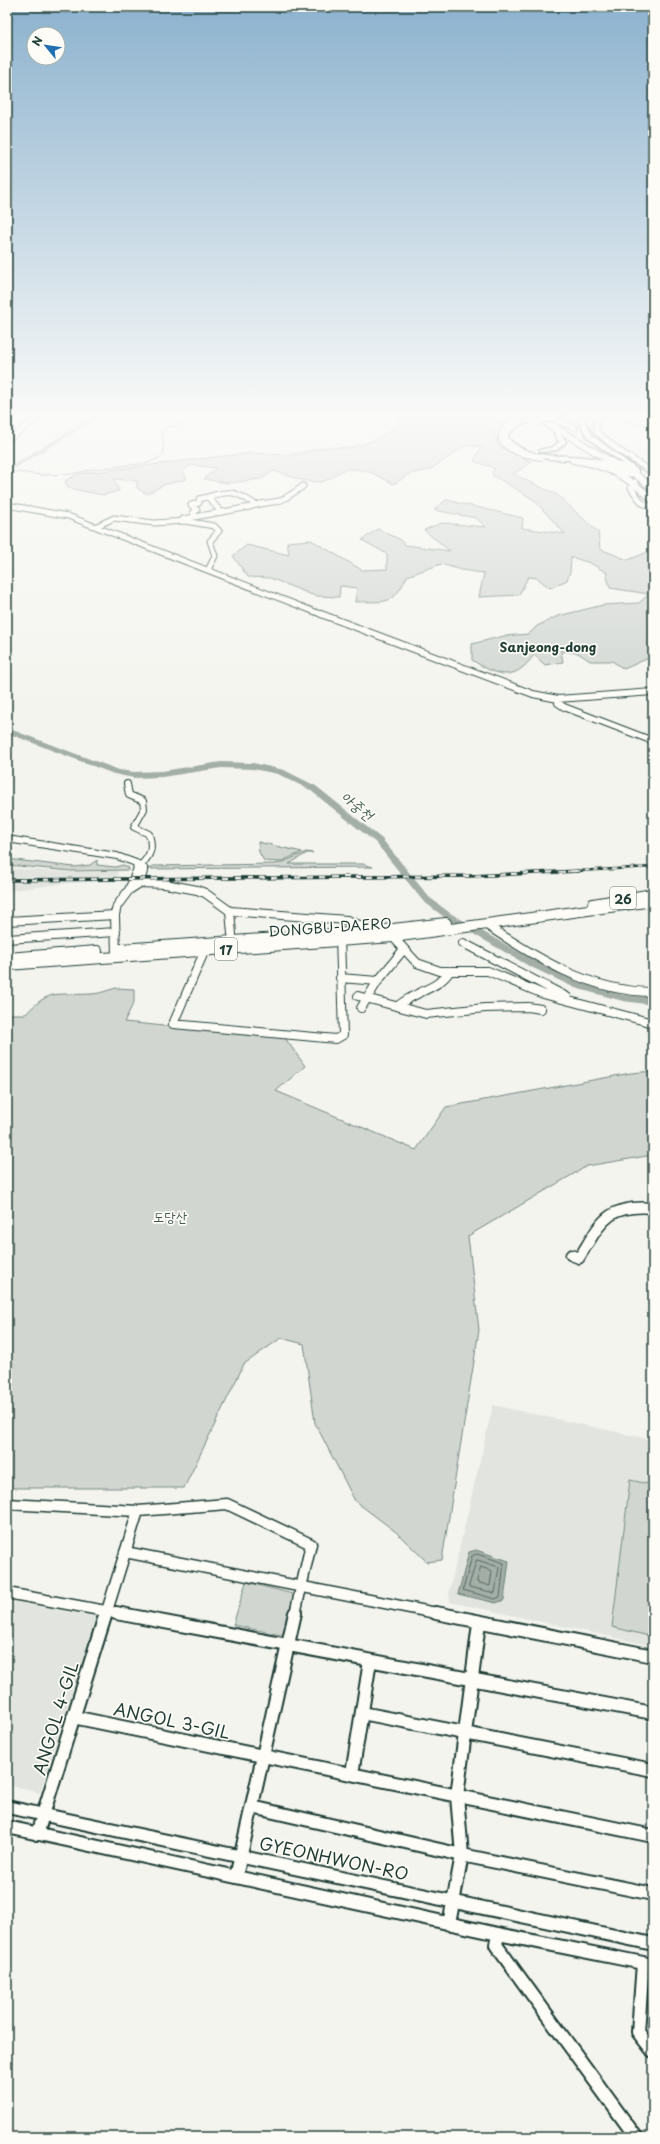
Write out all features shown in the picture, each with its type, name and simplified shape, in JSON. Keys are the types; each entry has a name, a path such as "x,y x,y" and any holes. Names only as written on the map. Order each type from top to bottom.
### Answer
{"main road":[{"name":"DONGBU-DAERO","path":"7,965 116,953 340,937 393,937 653,896"},
{"name":"DONGBU-DAERO","path":"7,958 205,950 340,937 374,931 426,925 653,901"},
{"name":"26","path":"597,906 653,905"}],"street":[{"path":"58,514 97,526 349,626 653,741"},
{"path":"185,521 183,519 208,514"},
{"path":"97,526 111,518 124,518 152,522 185,521 214,526 219,531 210,541 215,556 208,570"},
{"path":"532,694 558,699 572,699 653,692"},
{"path":"558,699 558,703 564,707"},
{"path":"564,707 566,701 572,699"},
{"path":"127,784 129,795 137,797 143,801 144,809 134,827 149,834 153,846 150,857 138,864"},
{"path":"7,839 117,856 138,864 144,868 144,873 140,883"},
{"path":"116,953 115,915 117,906 129,890 137,871 138,864"},
{"path":"129,890 140,883 165,884 205,893 230,911 347,920 374,931"},
{"path":"230,911 232,934"},
{"path":"7,921 115,915"},
{"path":"482,924 532,952 602,985 621,990 653,992"},
{"path":"7,939 116,932"},
{"path":"205,950 173,1024 336,1039 343,1035 340,978 340,937"},
{"path":"393,937 417,963 440,971 488,971 542,994 624,1014 653,1023"},
{"path":"463,943 567,996 572,1002"},
{"path":"361,1008 378,981 404,949"},
{"path":"398,1006 407,997 418,994 431,985 443,980 450,971"},
{"path":"340,978 378,981"},
{"path":"358,996 431,1014 485,1008 528,1007 541,1009"},
{"path":"571,1255 579,1258 607,1217 617,1212 641,1207 653,1208"},
{"path":"7,1504 138,1511 227,1504 311,1544 236,1877"},
{"name":"ANGOL 4-GIL","path":"36,1834 138,1511"},
{"path":"125,1552 479,1623 653,1656"},
{"path":"7,1593 653,1713"},
{"path":"449,1924 462,1855 457,1796 479,1623"},
{"path":"352,1774 370,1661"},
{"path":"362,1712 653,1770"},
{"name":"ANGOL 3-GIL","path":"73,1717 653,1836"},
{"name":"GYEONHWON-RO","path":"7,1807 653,1944"},
{"path":"252,1807 462,1855 653,1894"},
{"path":"7,1827 449,1924 648,1964 638,2032 653,2051"},
{"path":"498,1934 496,1945 636,2137"}],"shaded area":[{"path":"7,868 67,872 118,871 117,881 68,883 7,891"},
{"path":"493,1405 653,1440 653,1646 450,1602 449,1592"},
{"path":"7,1600 97,1617 40,1793 7,1785"}],"green space":[{"path":"455,514 506,514 523,518 522,528 565,534 547,514 578,514 598,532 600,549 628,560 653,550 653,656 624,669 612,661 590,661 578,653 561,651 563,662 545,665 534,655 527,664 519,670 505,674 489,670 472,660 472,644 504,636 529,634 537,626 558,616 603,605 639,603 649,594 610,588 606,572 590,563 571,557 570,572 567,580 550,588 537,578 528,577 519,595 479,597 484,573 461,570 441,564 407,576 393,598 381,602 355,602 357,588 340,586 339,597 315,596 270,578 248,577 233,556 247,545 289,555 287,542 311,540 362,570 387,569 387,554 362,540 378,529 401,540 405,545 450,551 424,530 442,523 486,527 476,518"},
{"path":"258,842 302,852 280,862 264,861 259,852"},
{"path":"306,852 313,853 307,853 289,864 363,864 373,867 147,869 154,866 274,864 281,863"},
{"path":"7,859 74,867 90,865 97,860 97,865 115,867 123,865 129,868 129,870 71,871 7,865"},
{"name":"도당산","path":"116,988 134,989 134,1002 124,1022 285,1038 305,1066 276,1091 416,1150 446,1107 631,1073 653,1071 653,1155 587,1166 468,1236 479,1330 442,1560 427,1562 396,1532 355,1501 315,1423 304,1344 281,1338 244,1364 184,1488 7,1488 7,1014 26,1014 34,1005 49,996 63,994 94,994"},
{"path":"630,1480 653,1485 653,1637 612,1627"},
{"path":"246,1582 297,1595 286,1636 233,1625"}],"water":[{"path":"476,1550 509,1561 504,1600 496,1603 458,1594 469,1552"}],"waterway":[{"name":"아중천","path":"7,730 117,772 134,775 162,774 221,765 253,766 281,772 313,788 379,841 426,899 447,915 531,963 579,986 623,998 653,1001"}],"railway":[{"path":"563,872 653,867"},
{"path":"563,872 579,871"},
{"path":"558,872 563,872"},
{"path":"7,880 470,876 563,872"}],"district":[{"name":"Sanjeong-dong","path":"548,646"}]}
